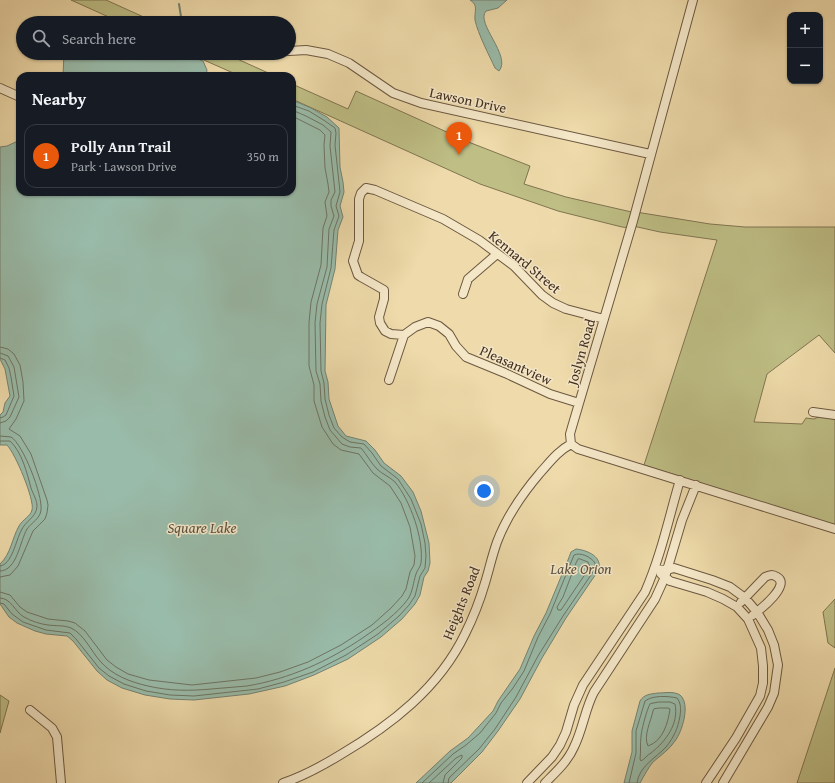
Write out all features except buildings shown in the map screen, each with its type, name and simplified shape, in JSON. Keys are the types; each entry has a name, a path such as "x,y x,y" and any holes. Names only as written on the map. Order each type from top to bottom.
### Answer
{"street":[{"name":"Joslyn Road","path":"570,444 570,434 633,221 693,0"},
{"name":"Lawson Drive","path":"296,51 306,50 328,54 349,63 393,93 421,103 650,154"},
{"path":"0,88 16,94"},
{"name":"Kennard Street","path":"404,335 391,334 385,330 380,323 379,317 384,299 384,290 358,275 353,260 359,241 359,199 361,192 366,188 375,190 443,219 479,240 514,266 542,295 553,303 566,309 604,319"},
{"path":"463,294 468,279 497,254"},
{"name":"Pleasantview","path":"404,335 428,322 439,326 449,334 456,346 466,357 550,394 579,403"},
{"path":"388,380 404,335"},
{"path":"813,412 835,415"},
{"path":"570,444 578,449 835,529"},
{"name":"Heights Road","path":"283,783 326,764 377,732 404,711 438,676 453,657 465,634 481,596 498,541 509,519 536,478 558,453 570,444"},
{"path":"530,782 552,757 560,745 566,732 574,705 583,685 639,602 650,581 672,513 680,480"},
{"path":"545,783 562,765 574,748 588,704 600,682 655,599 666,573 682,520 696,485"},
{"path":"666,573 674,568 730,587 745,598 757,612 768,630 774,645 778,665 774,693 768,707 723,783"},
{"path":"654,569 666,573 670,580 718,597 737,607 748,619 761,648 763,683 760,696 736,738 706,783"},
{"path":"737,607 769,574 776,576 779,579 781,584 780,590 748,619"},
{"path":"30,710 52,728 57,737 61,783"}],"green space":[{"path":"71,0 106,0 141,16 106,16"},
{"path":"204,60 240,60 266,72 231,72"},
{"path":"296,86 348,109 356,91 471,143 530,166 524,184 566,197 636,213 710,224 745,227 835,227 835,353 819,335 767,374 754,422 802,424 806,418 814,419 821,416 835,417 835,526 644,465 717,240 660,232 633,226 632,228 622,227 558,211 480,184 296,101"},
{"path":"835,599 835,648 828,643 823,612"},
{"path":"835,668 835,783 797,783"},
{"path":"0,695 9,701 0,733"}],"water":[{"path":"470,0 507,0 498,8 486,11 484,16 485,23 501,57 502,65 499,71 495,68 476,26 475,6"},
{"path":"64,60 200,60 203,61 207,70 207,72 63,72"},
{"name":"Square Lake","path":"296,102 327,117 339,128 340,167 344,192 340,206 343,217 338,230 335,269 326,305 325,371 328,382 329,399 338,426 346,436 366,441 375,450 384,463 401,476 413,492 421,511 429,543 430,563 428,571 424,577 420,595 415,604 402,619 381,637 348,659 314,675 285,686 249,694 194,700 170,699 145,695 122,688 107,680 97,671 73,641 67,636 46,634 35,631 17,623 9,617 0,604 0,564 7,556 19,526 31,512 32,505 28,487 15,457 7,445 0,445 0,415 3,412 5,403 10,396 5,369 0,359 0,147 16,142 16,196 296,196"},
{"name":"Lake Orion","path":"576,549 585,551 597,558 599,562 598,571 566,618 520,699 482,752 451,783 416,783 450,751 468,738 493,711 498,701 520,669 546,613 571,552"},
{"path":"669,692 680,695 685,705 683,725 678,737 665,752 651,764 640,783 624,783 632,752 632,731 640,701 650,694"}],"waterway":[{"path":"179,4 181,16"}],"place":[{"name":"Polly Ann Trail","path":"459,155"}]}
